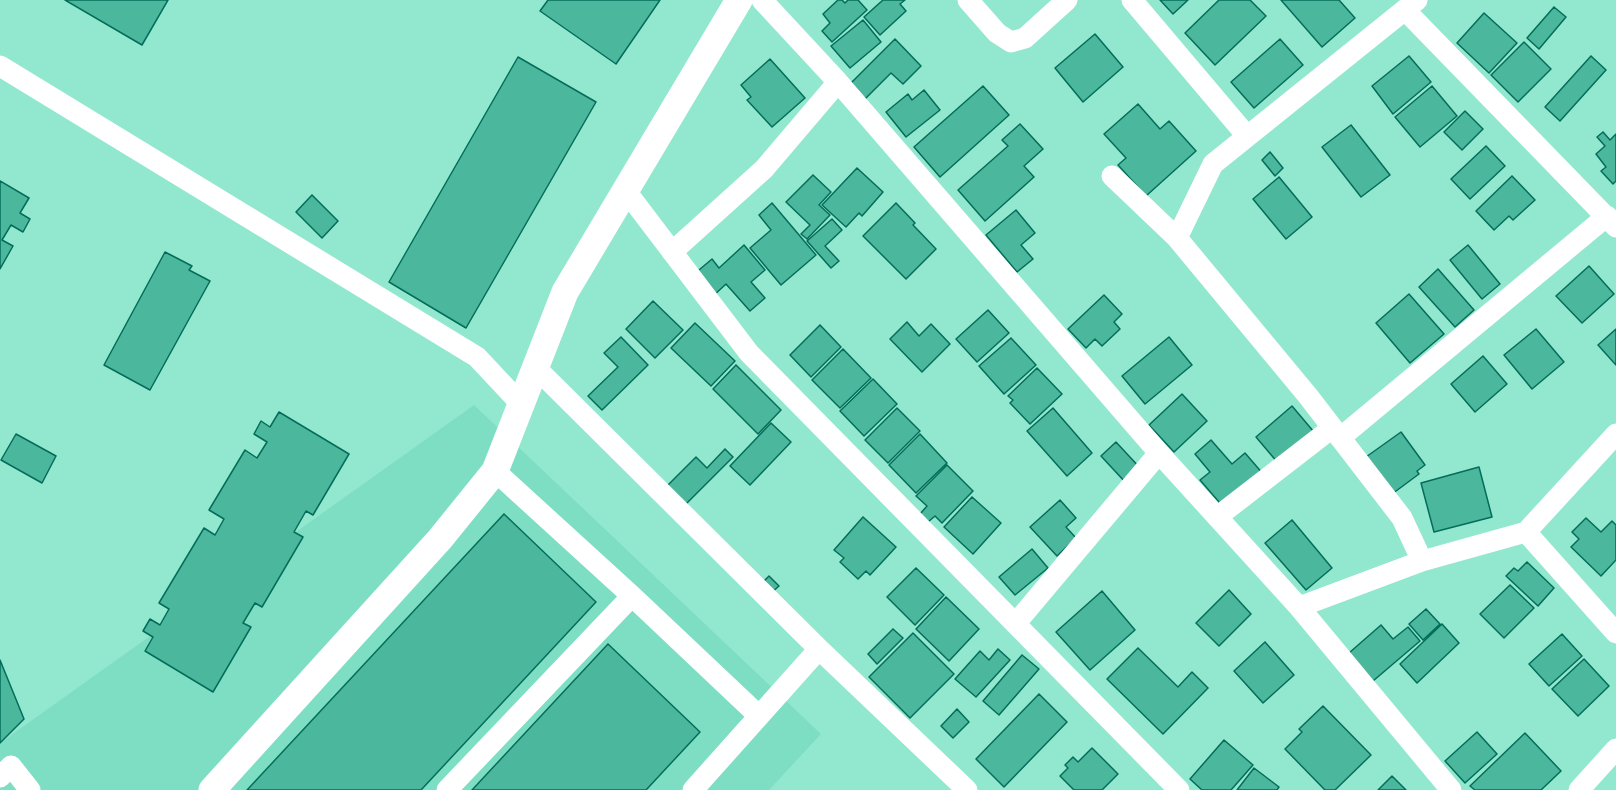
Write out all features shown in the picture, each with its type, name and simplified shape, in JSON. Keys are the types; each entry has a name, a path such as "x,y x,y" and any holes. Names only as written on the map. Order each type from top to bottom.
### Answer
{"street":[{"path":"212,790 440,539 495,471 565,292 739,0"},
{"path":"762,0 838,82 1159,453 1299,607 1451,790"},
{"path":"968,0 997,33 1011,42 1025,38 1067,0"},
{"path":"1132,0 1247,136"},
{"path":"1177,238 1213,164 1411,5 1611,222 1336,433 1217,518"},
{"path":"0,66 477,357 521,404"},
{"path":"672,252 764,169 838,82"},
{"path":"1113,176 1177,238 1336,433 1402,518 1422,561"},
{"path":"626,191 749,353 1179,790"},
{"path":"536,368 819,648 967,790"},
{"path":"1299,607 1422,561 1526,532 1616,434"},
{"path":"1016,623 1159,453"},
{"path":"495,471 759,716"},
{"path":"1526,532 1616,633"},
{"path":"447,790 632,597"},
{"path":"693,790 819,648"},
{"path":"1579,790 1616,748"},
{"path":"0,777 11,766 30,790"}],"shaded area":[{"path":"474,405 821,734 769,790 0,790 0,743"}],"building":[{"path":"65,0 168,0 142,45"},
{"path":"548,0 660,0 616,64 540,11"},
{"path":"838,0 845,3 848,0 858,0 867,10 832,42 822,31 830,23 823,14"},
{"path":"883,0 905,0 900,4 906,11 880,35 864,17"},
{"path":"1160,0 1188,0 1173,14"},
{"path":"1219,0 1250,0 1266,16 1215,65 1185,33"},
{"path":"1281,0 1339,0 1355,18 1322,47"},
{"path":"1554,7 1566,17 1539,49 1527,38"},
{"path":"1484,13 1517,43 1489,73 1457,43"},
{"path":"863,20 881,42 850,68 831,46"},
{"path":"1095,34 1123,67 1083,102 1055,68"},
{"path":"895,39 921,66 903,84 891,73 865,99 850,84"},
{"path":"1280,39 1303,65 1254,108 1231,82"},
{"path":"1524,42 1551,69 1518,102 1491,75"},
{"path":"1409,56 1431,82 1393,114 1372,86"},
{"path":"1591,56 1606,70 1560,121 1545,107"},
{"path":"518,57 596,102 466,328 389,282"},
{"path":"770,59 805,98 772,127 747,100 751,97 741,85"},
{"path":"983,86 1009,115 940,177 914,147"},
{"path":"1432,86 1457,116 1420,147 1395,117"},
{"path":"924,90 940,110 906,137 886,112 908,94 912,100"},
{"path":"1138,104 1160,129 1169,121 1196,151 1146,196 1118,165 1126,158 1104,134"},
{"path":"1465,111 1483,129 1462,150 1444,132"},
{"path":"1020,124 1043,149 1024,166 1034,177 985,221 958,190 1008,146 1002,140"},
{"path":"1351,125 1390,175 1361,197 1322,147"},
{"path":"1603,132 1610,140 1616,134 1616,181 1613,184 1601,171 1606,167 1596,154 1605,146 1597,137"},
{"path":"1486,146 1505,166 1470,199 1451,179"},
{"path":"1270,152 1283,168 1275,176 1262,160"},
{"path":"857,168 883,192 862,216 859,213 846,227 822,205"},
{"path":"813,175 831,192 819,205 830,215 807,239 801,234 810,225 786,202"},
{"path":"1512,176 1535,200 1513,220 1509,216 1494,230 1476,211"},
{"path":"1279,177 1312,217 1286,239 1253,199"},
{"path":"0,181 29,198 20,213 30,219 23,232 11,225 2,240 13,246 0,269"},
{"path":"312,195 338,221 322,238 296,212"},
{"path":"772,203 816,255 781,285 750,248 771,230 759,215"},
{"path":"896,203 936,249 906,279 863,236"},
{"path":"1016,210 1035,233 1021,245 1033,259 1017,272 986,235"},
{"path":"832,219 842,230 825,246 839,261 831,268 807,241"},
{"path":"744,245 765,270 751,282 765,298 750,311 726,284 712,297 693,275 712,259 719,268"},
{"path":"1468,245 1500,284 1482,299 1450,260"},
{"path":"165,252 192,266 189,270 210,281 150,390 104,365"},
{"path":"1589,266 1614,294 1582,323 1556,296"},
{"path":"1438,269 1474,310 1455,327 1419,287"},
{"path":"1409,294 1444,334 1410,363 1376,323"},
{"path":"1104,295 1122,314 1114,322 1120,329 1102,346 1095,339 1086,348 1068,329"},
{"path":"653,301 683,330 655,358 626,329"},
{"path":"988,310 1009,333 977,362 956,339"},
{"path":"907,322 919,336 931,324 950,344 922,372 890,339"},
{"path":"695,323 735,361 711,386 671,348"},
{"path":"820,325 841,347 811,377 790,355"},
{"path":"1536,329 1564,362 1532,389 1504,355"},
{"path":"1616,329 1616,365 1598,345"},
{"path":"621,337 648,365 602,410 588,396 618,367 604,353"},
{"path":"1169,337 1192,365 1145,404 1122,376"},
{"path":"1011,338 1036,365 1004,394 979,366"},
{"path":"843,349 871,378 840,408 812,380"},
{"path":"1483,356 1507,384 1475,412 1451,384"},
{"path":"736,365 781,410 758,434 713,389"},
{"path":"1037,368 1062,394 1030,424 1010,403 1013,400 1008,396"},
{"path":"873,379 897,404 864,436 840,411"},
{"path":"1182,394 1207,421 1174,452 1149,425"},
{"path":"1292,406 1314,432 1278,463 1256,437"},
{"path":"897,408 920,431 888,463 865,440"},
{"path":"1053,408 1092,453 1067,476 1027,431"},
{"path":"279,412 349,454 313,515 306,511 294,532 303,537 262,607 255,603 243,623 251,627 213,692 145,651 153,637 143,631 150,619 160,625 169,609 159,603 204,528 215,535 224,519 209,510 245,450 257,458 267,442 254,434 261,421 270,427"},
{"path":"771,423 791,442 750,485 730,466"},
{"path":"1401,432 1425,465 1417,471 1419,474 1392,494 1366,457"},
{"path":"16,434 56,456 42,483 1,460"},
{"path":"920,434 947,463 916,493 889,465"},
{"path":"1211,440 1232,464 1245,453 1264,475 1225,509 1200,480 1210,472 1195,454"},
{"path":"1116,442 1141,469 1126,483 1101,456"},
{"path":"725,449 733,457 684,506 665,488 696,457 707,468"},
{"path":"947,465 973,491 942,523 935,516 928,522 920,514 927,506 916,496"},
{"path":"1479,467 1492,517 1434,532 1421,483"},
{"path":"972,497 1001,523 973,554 944,527"},
{"path":"1060,500 1076,518 1066,527 1076,538 1057,556 1030,527"},
{"path":"504,514 596,602 421,790 247,790"},
{"path":"863,517 896,547 870,575 866,571 858,579 840,562 844,558 834,550"},
{"path":"1586,518 1601,532 1612,521 1616,525 1616,560 1601,576 1571,547 1579,539 1572,532"},
{"path":"1292,520 1332,568 1306,590 1265,543"},
{"path":"1032,549 1048,568 1015,595 999,577"},
{"path":"1527,562 1554,588 1538,606 1506,576 1514,568 1518,571"},
{"path":"916,568 944,595 915,625 887,597"},
{"path":"769,576 779,586 770,594 761,584"},
{"path":"1510,585 1534,608 1504,638 1480,614"},
{"path":"1229,590 1251,614 1219,646 1196,623"},
{"path":"1102,591 1135,630 1090,670 1056,632"},
{"path":"946,597 979,629 949,661 916,629"},
{"path":"1426,609 1440,624 1423,640 1409,624"},
{"path":"1442,624 1459,643 1417,683 1400,664"},
{"path":"1381,625 1393,639 1408,627 1420,641 1373,681 1349,653"},
{"path":"893,629 903,638 877,664 868,654"},
{"path":"913,633 954,674 910,718 869,677"},
{"path":"1562,634 1582,656 1549,686 1529,664"},
{"path":"1265,642 1294,675 1263,703 1234,671"},
{"path":"608,644 700,732 646,790 472,790"},
{"path":"1138,648 1178,687 1192,672 1208,688 1163,734 1107,679"},
{"path":"998,649 1010,660 976,697 955,679 980,651 989,660"},
{"path":"1022,655 1039,669 999,715 983,701"},
{"path":"1584,659 1609,686 1578,716 1552,689"},
{"path":"0,660 24,719 0,743"},
{"path":"1039,694 1067,722 1004,787 976,759"},
{"path":"1323,706 1371,755 1335,790 1325,790 1285,749 1302,732 1299,729"},
{"path":"957,709 969,722 953,738 941,726"},
{"path":"1477,732 1497,754 1465,783 1445,761"},
{"path":"1525,733 1561,771 1541,790 1475,790 1470,786"},
{"path":"1224,740 1253,765 1231,790 1202,790 1190,779"},
{"path":"1092,748 1118,774 1102,790 1074,790 1060,776 1068,768 1065,765 1073,757 1078,762"},
{"path":"1254,768 1279,787 1277,790 1237,790"},
{"path":"1392,776 1406,790 1378,790"}]}
